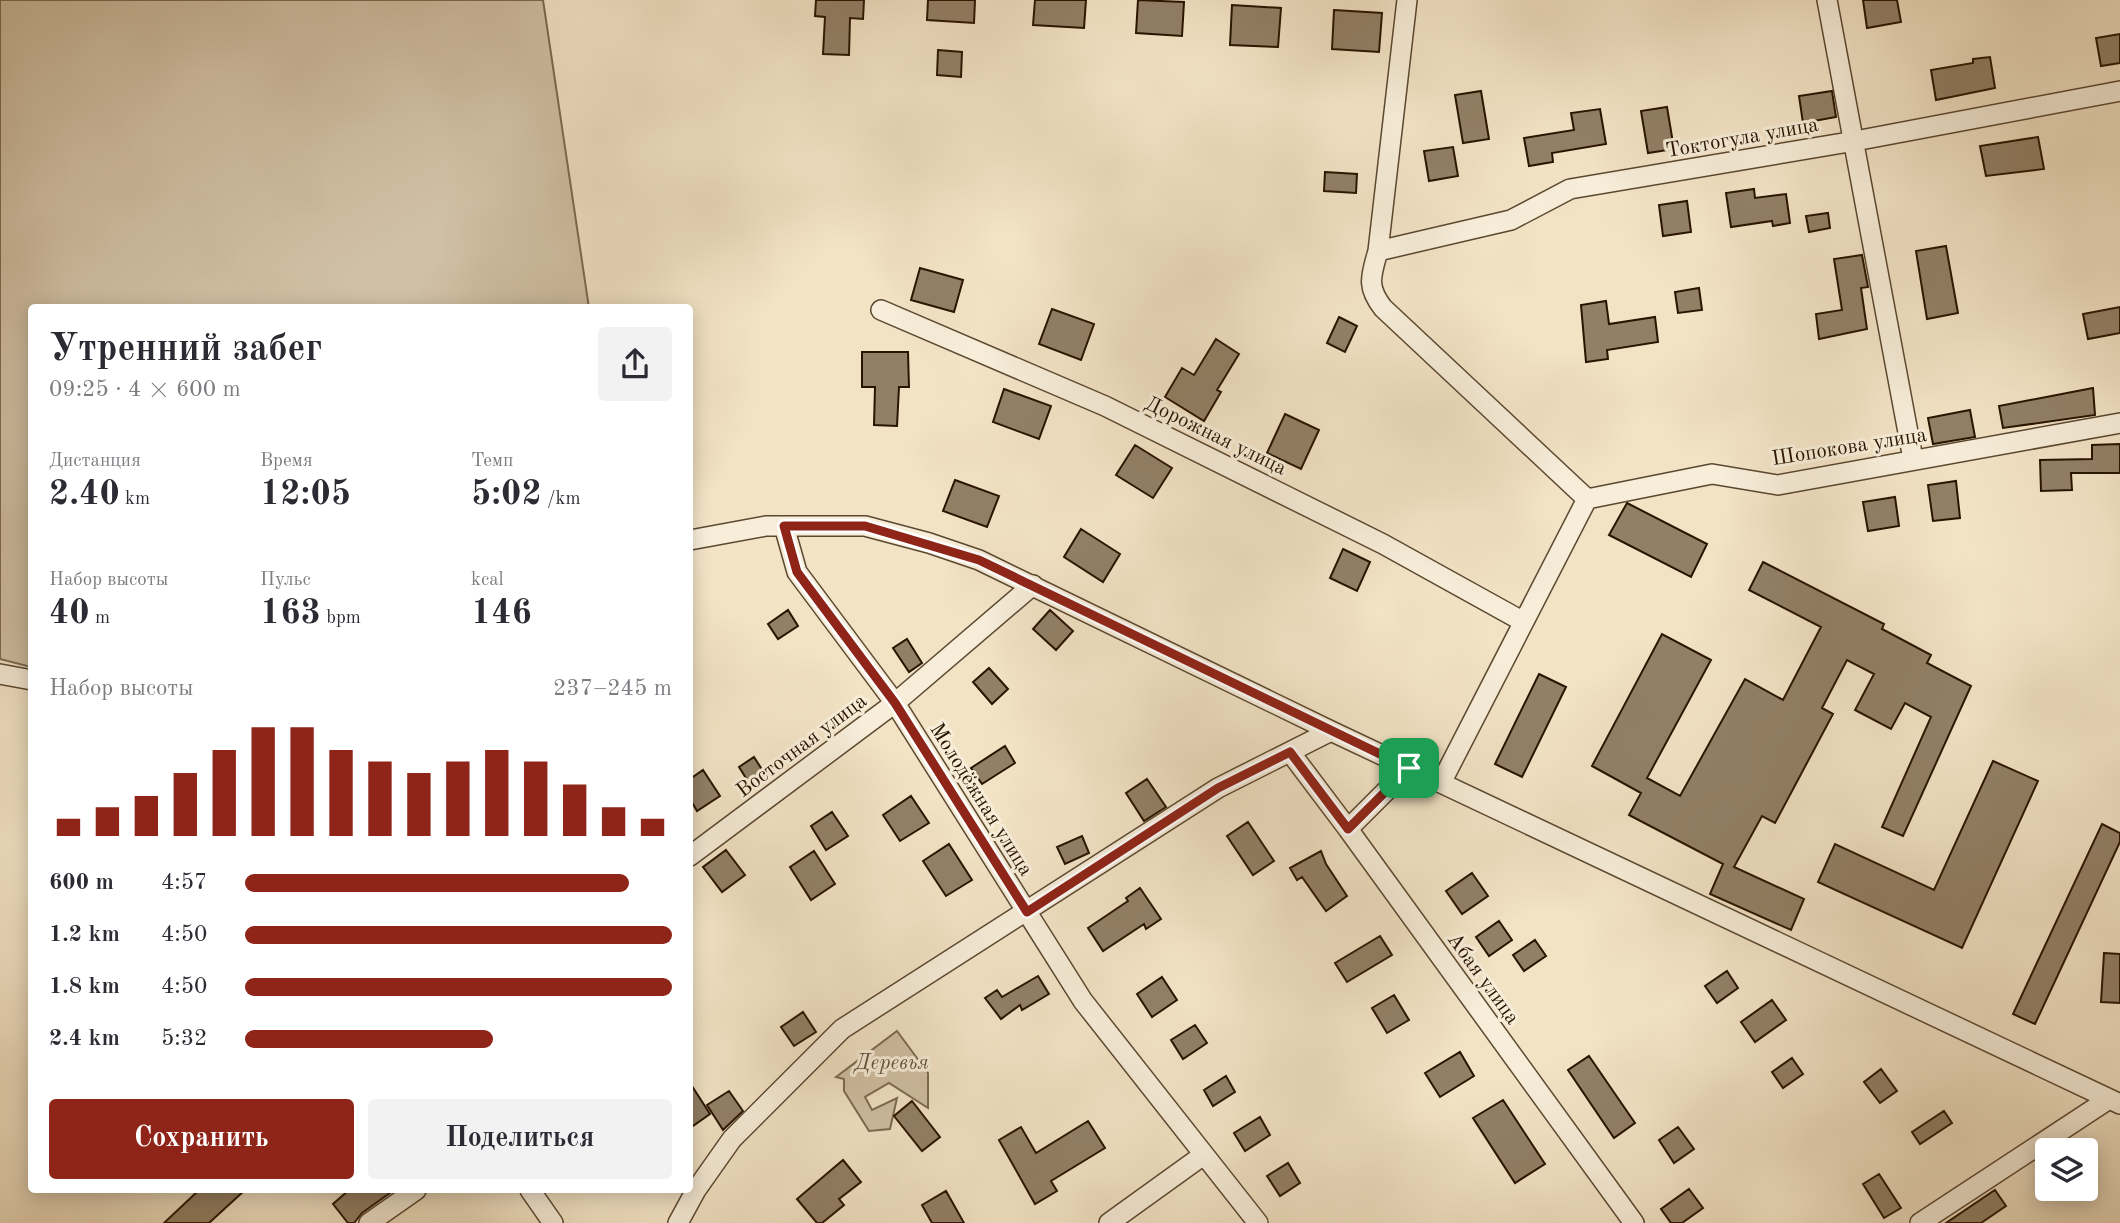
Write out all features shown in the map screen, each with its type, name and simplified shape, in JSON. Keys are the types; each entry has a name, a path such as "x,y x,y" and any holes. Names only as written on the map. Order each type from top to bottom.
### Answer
{"street":[{"path":"1408,0 1378,251 1371,277 1372,294 1383,308 1587,499 1441,783"},
{"path":"1827,0 1913,459"},
{"name":"Токтогула улица","path":"1378,251 1511,220 1570,189 1855,141 2120,91"},
{"name":"Дорожная улица","path":"881,310 1105,406 1383,544 1522,621"},
{"name":"Шопокова улица","path":"1587,499 1712,474 1778,485 2120,423"},
{"path":"693,539 766,526 865,526 979,560 1331,732 2114,1102"},
{"name":"Молодёжная улица","path":"784,526 797,572 895,703 1083,1000 1202,1156 1258,1223"},
{"name":"Восточная улица","path":"693,854 895,703 1033,585"},
{"path":"0,674 28,679"},
{"path":"678,1223 696,1190 732,1139 842,1029 1218,788 1331,732"},
{"name":"Абая улица","path":"1290,752 1634,1223"},
{"path":"1348,829 1409,768"},
{"path":"1920,1223 2114,1102"},
{"path":"1109,1223 1202,1156"},
{"path":"369,1223 412,1193"},
{"path":"532,1193 553,1223"}],"green space":[{"path":"0,0 543,0 588,304 28,304 28,666 0,659"},
{"name":"Деревья","path":"897,1031 928,1073 928,1108 889,1083 865,1097 872,1110 897,1098 890,1129 869,1131 844,1091 844,1079 836,1077"}],"building":[{"path":"816,0 864,0 863,19 850,18 849,55 823,54 825,17 815,16"},
{"path":"928,0 975,0 974,23 927,20"},
{"path":"1035,0 1086,0 1084,28 1033,25"},
{"path":"1138,0 1184,2 1182,36 1136,33"},
{"path":"1863,0 1897,0 1901,22 1867,28"},
{"path":"1232,5 1281,8 1278,47 1230,45"},
{"path":"1334,10 1382,13 1379,52 1332,49"},
{"path":"2120,34 2120,63 2101,66 2096,38"},
{"path":"938,50 962,52 961,77 937,75"},
{"path":"1990,57 1995,88 1936,100 1931,70 1973,63 1973,59"},
{"path":"1481,91 1489,139 1463,143 1455,95"},
{"path":"1832,91 1836,117 1803,123 1799,96"},
{"path":"1667,107 1674,149 1648,153 1641,111"},
{"path":"1600,109 1606,144 1552,153 1553,162 1529,166 1524,138 1574,130 1571,113"},
{"path":"2038,137 2044,169 1986,176 1980,146"},
{"path":"1453,147 1458,176 1429,181 1424,151"},
{"path":"1325,172 1357,174 1356,193 1324,191"},
{"path":"1754,189 1755,198 1786,194 1790,223 1773,226 1772,221 1731,227 1726,193"},
{"path":"1687,201 1691,232 1663,236 1659,205"},
{"path":"1828,213 1830,228 1809,232 1806,216"},
{"path":"1946,246 1958,313 1927,319 1916,251"},
{"path":"1862,255 1868,287 1861,288 1867,329 1819,339 1816,314 1842,310 1834,259"},
{"path":"920,268 963,280 954,312 911,300"},
{"path":"1699,288 1702,310 1678,313 1675,292"},
{"path":"1606,301 1609,324 1655,317 1658,342 1607,350 1608,359 1586,362 1581,305"},
{"path":"2120,307 2120,333 2088,339 2083,314"},
{"path":"1052,309 1094,324 1081,360 1039,344"},
{"path":"1339,317 1357,326 1345,352 1327,343"},
{"path":"1216,339 1239,354 1217,390 1221,392 1204,421 1165,397 1182,368 1194,375"},
{"path":"862,352 908,352 909,387 899,387 897,426 874,425 875,387 862,387"},
{"path":"2093,388 2095,415 2003,428 1999,406"},
{"path":"1004,389 1051,406 1039,439 993,422"},
{"path":"1970,410 1975,437 1933,444 1928,418"},
{"path":"1285,414 1319,430 1301,469 1267,453"},
{"path":"2120,444 2120,473 2071,473 2072,490 2041,491 2040,460 2092,459 2092,445"},
{"path":"1135,445 1172,468 1153,498 1116,475"},
{"path":"955,480 999,496 987,527 943,511"},
{"path":"1956,481 1960,518 1933,521 1928,485"},
{"path":"1895,497 1899,526 1868,531 1863,502"},
{"path":"1627,503 1707,544 1691,577 1609,535"},
{"path":"1081,529 1120,554 1103,582 1064,557"},
{"path":"1343,549 1370,562 1357,591 1330,578"},
{"path":"1763,562 1884,624 1882,629 1931,655 1927,663 1971,686 1903,836 1882,827 1931,717 1905,703 1891,729 1855,710 1874,674 1847,660 1822,708 1833,714 1775,823 1762,816 1734,867 1804,899 1791,930 1710,894 1723,864 1629,815 1641,793 1592,766 1662,634 1711,660 1647,778 1680,796 1745,679 1783,700 1821,627 1749,590"},
{"path":"788,610 798,626 778,639 768,624"},
{"path":"1050,610 1073,631 1056,650 1033,629"},
{"path":"907,639 922,663 909,672 893,648"},
{"path":"989,668 1008,689 992,704 973,682"},
{"path":"1539,674 1566,687 1522,777 1495,764"},
{"path":"1005,746 1015,763 982,784 971,768"},
{"path":"754,757 768,779 753,789 739,767"},
{"path":"1993,761 2038,781 1962,948 1818,882 1835,844 1934,890"},
{"path":"703,770 720,796 697,811 693,804 693,777"},
{"path":"1147,779 1166,807 1144,821 1126,793"},
{"path":"911,796 929,823 900,841 883,815"},
{"path":"832,812 848,836 826,850 811,826"},
{"path":"1248,822 1274,861 1253,875 1227,836"},
{"path":"2102,824 2120,833 2120,842 2035,1024 2013,1014"},
{"path":"1082,836 1089,853 1065,864 1057,847"},
{"path":"949,844 972,880 946,896 923,861"},
{"path":"726,850 745,875 722,892 703,867"},
{"path":"814,851 835,884 811,900 790,867"},
{"path":"1321,851 1326,864 1347,896 1326,911 1302,877 1297,880 1290,868"},
{"path":"1472,873 1488,896 1462,914 1446,891"},
{"path":"1140,888 1161,919 1146,929 1144,924 1103,951 1088,928 1128,901 1126,898"},
{"path":"1499,921 1512,940 1489,956 1476,937"},
{"path":"1380,936 1392,955 1347,982 1335,963"},
{"path":"1535,940 1546,956 1524,971 1513,955"},
{"path":"2104,953 2120,954 2120,1003 2101,1002"},
{"path":"1727,971 1738,988 1717,1003 1705,986"},
{"path":"1038,976 1049,994 1022,1010 1020,1005 1001,1019 985,998 997,990 1002,997"},
{"path":"1162,977 1177,1000 1152,1017 1137,994"},
{"path":"1394,995 1409,1020 1387,1033 1372,1008"},
{"path":"1772,1000 1786,1020 1755,1042 1741,1022"},
{"path":"803,1012 816,1032 794,1046 781,1027"},
{"path":"1195,1025 1207,1043 1183,1059 1171,1040"},
{"path":"1460,1052 1474,1076 1440,1097 1425,1073"},
{"path":"1589,1056 1635,1123 1614,1138 1568,1070"},
{"path":"1792,1058 1803,1074 1783,1088 1772,1072"},
{"path":"1881,1069 1897,1091 1880,1103 1864,1082"},
{"path":"1226,1076 1235,1092 1213,1106 1204,1090"},
{"path":"693,1088 710,1114 693,1126"},
{"path":"729,1091 743,1111 723,1130 707,1105"},
{"path":"1503,1100 1545,1164 1515,1183 1473,1118"},
{"path":"912,1101 940,1137 922,1151 894,1116"},
{"path":"1944,1111 1952,1123 1920,1144 1912,1132"},
{"path":"1260,1117 1270,1135 1245,1151 1234,1133"},
{"path":"1088,1121 1105,1148 1051,1181 1057,1191 1035,1204 999,1140 1021,1127 1036,1153"},
{"path":"1678,1127 1694,1149 1674,1163 1659,1140"},
{"path":"843,1160 861,1182 839,1199 844,1205 822,1223 817,1223 797,1199"},
{"path":"1288,1163 1300,1183 1280,1196 1267,1176"},
{"path":"1879,1174 1901,1208 1884,1218 1863,1184"},
{"path":"1689,1189 1703,1208 1682,1223 1671,1223 1661,1209"},
{"path":"1995,1190 2006,1206 1981,1223 1946,1223"},
{"path":"946,1191 964,1223 932,1223 922,1205"},
{"path":"196,1193 242,1193 209,1223 164,1223"},
{"path":"346,1193 390,1193 362,1213 354,1223 348,1223 333,1204"}],"route":[{"path":"784,526 865,526 979,560 1409,768 1348,829 1290,752 1218,788 1027,912 895,703 797,572 784,526"}]}
